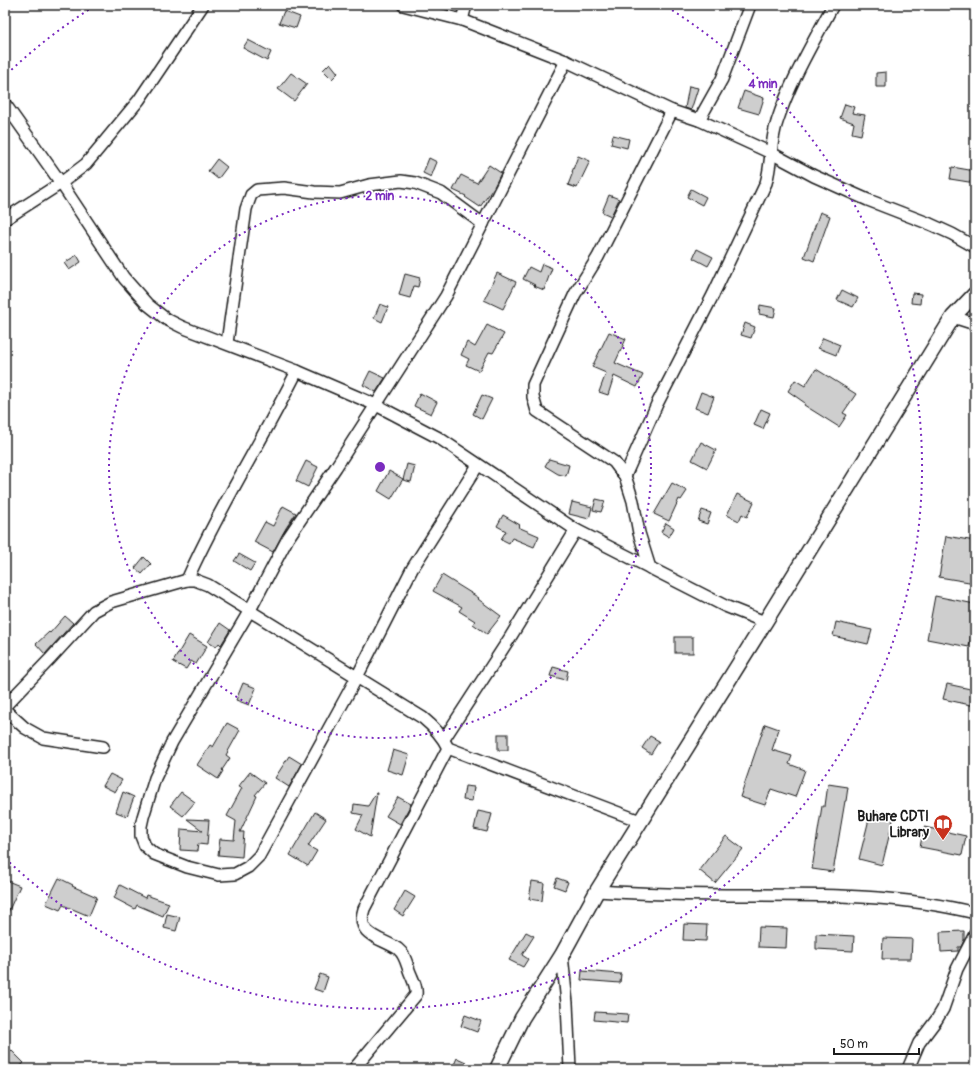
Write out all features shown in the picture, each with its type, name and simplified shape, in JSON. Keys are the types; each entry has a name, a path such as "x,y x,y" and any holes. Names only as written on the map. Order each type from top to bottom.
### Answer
{"main road":[{"path":"497,1069 522,1018 562,955 597,891 640,821 765,622 953,317 975,294"}],"street":[{"path":"5,219 61,183 86,164 139,100 203,5"},
{"path":"403,5 462,20 566,61 672,112 699,120 771,153 814,176 868,200 930,224 975,247"},
{"path":"462,20 466,5"},
{"path":"699,120 722,79 750,5"},
{"path":"625,476 657,404 720,281 758,199 768,176 774,131 780,114 794,81 833,5"},
{"path":"478,465 412,569 358,677 258,856 248,867 235,874 219,875 187,867 154,854 145,846 141,836 142,816 155,778 172,742 250,610 288,538 446,296 566,61"},
{"path":"5,104 61,183 124,278 147,304 168,320 182,327 297,371 376,405 438,438 576,530 725,606 765,622"},
{"path":"650,568 639,533 633,501 625,476 614,462 537,411 533,397 533,385 576,294 598,257 672,112"},
{"path":"227,343 246,209 251,195 257,190 284,188 314,192 340,193 369,185 401,181 415,183 441,193 483,224"},
{"path":"953,317 975,324"},
{"path":"187,580 200,549 276,414 297,371"},
{"path":"354,1069 416,996 416,986 403,954 399,950 374,938 363,925 362,915 367,902 446,743 576,530"},
{"path":"5,706 94,611 111,602 187,580 195,580 208,585 250,610 423,718 435,728 446,743 640,821"},
{"path":"5,710 25,728 42,738 103,747"},
{"path":"597,891 639,894 843,896 905,901 960,909 975,913"},
{"path":"908,1069 919,1043 943,1009 952,987 957,969 975,934"},
{"path":"562,955 567,1003 570,1069"}],"building":[{"path":"284,11 300,17 296,28 279,23"},
{"path":"248,40 271,52 267,61 243,48"},
{"path":"330,63 338,73 332,79 323,70"},
{"path":"886,72 886,87 876,87 876,73"},
{"path":"291,73 307,84 294,101 278,89"},
{"path":"689,86 698,88 691,110 685,108"},
{"path":"744,91 764,98 759,114 738,108"},
{"path":"845,104 854,107 852,113 865,115 861,135 852,133 854,123 840,118"},
{"path":"613,135 629,139 627,148 611,144"},
{"path":"578,156 590,161 577,188 568,185"},
{"path":"429,158 437,162 431,177 423,173"},
{"path":"217,159 227,167 218,179 208,171"},
{"path":"489,165 501,173 494,187 480,207 465,197 466,196 453,190 461,175 477,183"},
{"path":"952,167 975,171 975,183 950,179"},
{"path":"691,189 706,197 702,205 687,197"},
{"path":"609,195 619,199 611,216 602,212"},
{"path":"820,212 830,216 814,261 804,257"},
{"path":"697,249 713,257 708,266 693,258"},
{"path":"77,255 81,262 69,270 64,263"},
{"path":"542,264 552,268 544,290 523,279 529,267 539,272"},
{"path":"497,273 516,282 503,309 484,300"},
{"path":"405,274 420,278 418,287 414,286 410,298 399,295"},
{"path":"842,290 858,298 853,307 837,300"},
{"path":"912,293 921,294 920,304 911,303"},
{"path":"380,304 388,307 382,322 374,318"},
{"path":"760,305 776,308 774,317 759,314"},
{"path":"745,323 755,327 751,338 741,335"},
{"path":"487,325 504,334 493,353 489,352 479,371 466,365 469,359 461,355 467,342 475,347"},
{"path":"609,332 626,339 615,363 643,375 637,387 614,376 608,395 599,392 606,373 592,367"},
{"path":"823,338 840,345 836,355 818,348"},
{"path":"816,369 856,394 843,413 847,415 839,427 804,405 805,403 788,391 795,380 805,386"},
{"path":"370,371 385,378 376,392 363,385"},
{"path":"701,392 714,397 708,413 695,408"},
{"path":"420,393 437,402 431,414 414,406"},
{"path":"482,395 492,399 482,419 473,414"},
{"path":"761,409 770,413 763,429 754,425"},
{"path":"701,442 716,450 707,468 692,460"},
{"path":"549,459 569,465 566,476 558,474 545,466"},
{"path":"306,461 318,467 308,487 296,481"},
{"path":"407,464 415,466 411,482 403,480"},
{"path":"389,471 403,479 391,499 378,491"},
{"path":"672,483 687,491 681,500 679,499 669,521 654,514"},
{"path":"737,494 754,502 747,517 742,514 739,521 727,515"},
{"path":"596,499 605,501 601,512 593,510"},
{"path":"572,502 592,507 589,519 569,514"},
{"path":"283,506 296,513 273,552 254,542 265,522 273,526"},
{"path":"702,510 711,513 707,524 698,521"},
{"path":"503,515 520,525 518,527 539,536 534,547 512,538 509,543 501,539 506,531 497,526"},
{"path":"666,523 674,528 669,537 661,532"},
{"path":"946,536 975,541 975,583 939,577"},
{"path":"239,554 255,563 250,571 234,561"},
{"path":"144,557 151,564 142,574 135,568"},
{"path":"442,575 479,598 478,599 501,616 487,634 473,624 475,621 459,611 462,607 433,591"},
{"path":"935,596 975,604 975,617 969,647 927,639"},
{"path":"65,616 73,623 45,654 36,644 49,632 50,633"},
{"path":"836,622 872,630 868,644 833,636"},
{"path":"220,623 230,630 221,645 219,643 216,647 208,642"},
{"path":"189,635 207,646 196,664 191,661 186,669 173,662"},
{"path":"675,637 693,637 693,653 675,653"},
{"path":"553,667 568,671 566,680 550,676"},
{"path":"243,683 256,688 249,705 236,700"},
{"path":"947,684 975,690 975,706 943,699"},
{"path":"227,723 240,730 226,755 230,758 218,779 197,765 210,745 213,747"},
{"path":"765,724 779,729 772,750 792,756 789,764 805,770 795,797 771,789 765,805 740,797"},
{"path":"498,734 508,734 508,750 498,750"},
{"path":"650,736 659,741 651,754 642,748"},
{"path":"393,750 409,755 403,775 387,770"},
{"path":"289,756 302,764 289,787 275,778"},
{"path":"250,772 265,783 255,795 257,796 240,832 244,832 242,857 218,855 220,839 234,840 236,821 227,816 242,788 238,787"},
{"path":"110,774 122,780 115,792 103,786"},
{"path":"828,784 848,787 833,872 812,869 822,806 825,806"},
{"path":"465,786 474,787 472,801 463,800"},
{"path":"123,792 134,797 127,816 116,812"},
{"path":"181,792 195,802 183,816 170,806"},
{"path":"376,793 370,837 356,829 363,815 353,813 354,804 368,806"},
{"path":"398,797 411,804 400,824 386,816"},
{"path":"478,811 492,814 487,832 474,829"},
{"path":"871,811 894,816 882,865 859,859"},
{"path":"315,812 326,819 308,846 317,851 308,866 290,855"},
{"path":"187,819 209,820 207,845 198,844 197,851 180,850 181,829 203,831"},
{"name":"Buhare CDTI Library","path":"924,827 966,836 962,855 920,847"},
{"path":"726,836 743,849 715,883 699,870"},
{"path":"59,878 73,885 72,886 97,897 89,916 63,905 60,910 46,904"},
{"path":"557,878 568,882 565,890 554,886"},
{"path":"5,880 20,886 5,919"},
{"path":"532,881 544,883 542,901 529,899"},
{"path":"120,885 145,898 146,895 169,903 163,916 137,905 135,909 114,898"},
{"path":"405,891 415,897 403,916 394,910"},
{"path":"167,914 180,917 176,931 164,928"},
{"path":"684,924 707,925 706,941 683,940"},
{"path":"759,927 787,928 786,948 758,947"},
{"path":"964,931 964,940 961,947 958,947 958,951 941,952 940,932"},
{"path":"526,932 534,936 522,955 528,959 523,967 509,960"},
{"path":"816,934 854,936 853,951 816,949"},
{"path":"883,938 912,939 911,959 882,959"},
{"path":"582,971 621,974 620,983 581,980"},
{"path":"320,974 328,977 323,992 314,989"},
{"path":"595,1012 628,1014 627,1023 594,1020"},
{"path":"465,1015 481,1021 477,1032 461,1026"},
{"path":"5,1044 24,1063 17,1069 5,1069"},
{"path":"457,1058 466,1062 463,1069 452,1069"}],"place":[{"name":"Buhare CDTI Library","path":"943,841"}]}
